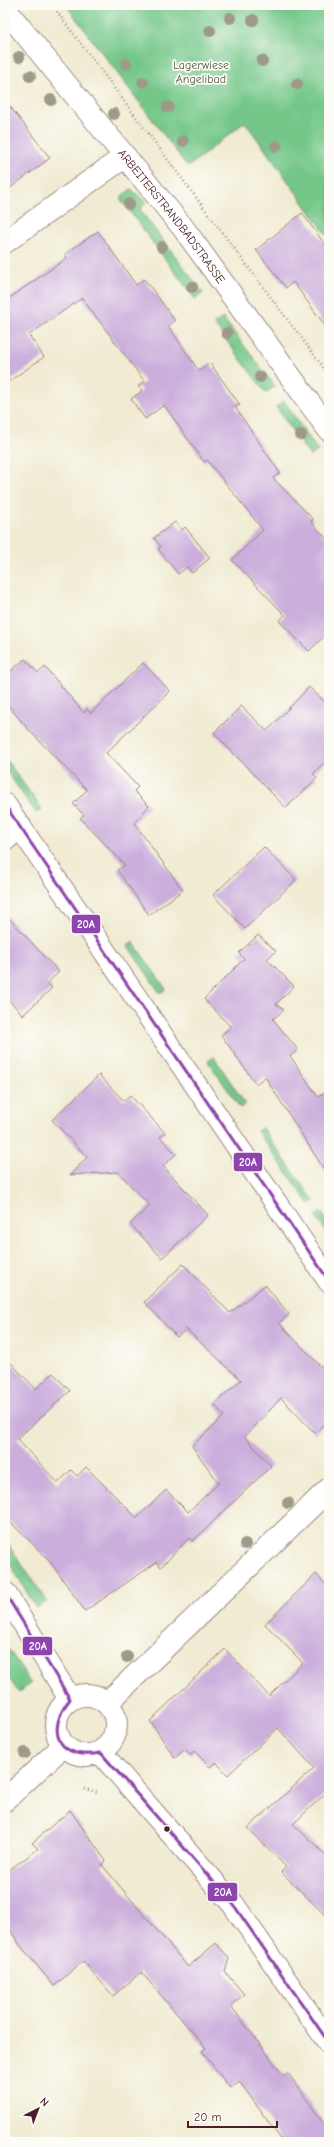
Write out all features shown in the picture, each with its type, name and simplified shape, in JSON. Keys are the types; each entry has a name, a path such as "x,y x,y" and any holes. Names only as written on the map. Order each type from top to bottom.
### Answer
{"street":[{"name":"ARBEITERSTRANDBADSTRASSE","path":"5,8 124,157 184,228 329,430"},
{"path":"5,242 124,157"},
{"path":"5,805 12,833 329,1281"},
{"path":"107,1703 329,1489"},
{"path":"5,1592 70,1699"},
{"path":"79,1695 94,1696 107,1703 116,1720 116,1732 109,1746 101,1753 92,1756 81,1756 63,1746 56,1733 55,1720 61,1708 70,1699 79,1695"},
{"path":"5,1800 63,1746"},
{"path":"101,1753 233,1904 329,2043"}],"path":[{"path":"52,5 329,376"},
{"path":"84,1789 98,1792"}],"green space":[{"name":"Lagerwiese Angelibad","path":"66,5 329,5 329,238 245,122 188,167"},
{"path":"131,189 146,202 140,210 203,293 195,299 121,200 122,196"},
{"path":"223,318 275,386 266,393 214,324"},
{"path":"284,401 318,451 310,456 276,407"},
{"path":"5,758 42,809 36,813 5,769"},
{"path":"133,942 166,989 160,993 128,946"},
{"path":"214,1057 245,1104 240,1108 208,1061"},
{"path":"262,1128 314,1201 309,1204 257,1131"},
{"path":"321,1212 329,1224 329,1235 315,1216"},
{"path":"5,1540 47,1601 36,1608 5,1555"},
{"path":"9,1650 31,1684 18,1692 5,1672 5,1653"}],"building":[{"path":"5,100 50,158 5,192"},
{"path":"302,213 329,250 329,331 293,282 286,288 256,250"},
{"path":"98,231 136,285 144,279 155,293 175,321 168,326 199,371 210,363 240,405 235,407 280,473 273,478 313,519 311,522 329,541 329,632 309,651 279,621 285,615 232,560 263,530 207,460 204,462 164,405 145,419 131,399 142,391 138,386 145,382 82,298 29,335 44,357 5,384 5,301 67,258 65,254"},
{"path":"175,522 182,530 185,527 210,558 192,573 187,567 178,574 158,549 161,547 154,538"},
{"path":"25,659 38,673 45,667 84,713 87,709 91,713 143,663 170,691 106,753 138,787 134,791 149,806 134,823 183,890 149,915 117,870 125,865 80,818 84,815 73,804 87,790 28,729 5,702 5,676"},
{"path":"309,687 329,706 329,758 313,774 317,778 286,808 214,733 241,706 267,731"},
{"path":"264,847 296,880 245,929 213,895"},
{"path":"5,914 59,972 47,983 52,988 23,1015 5,996"},
{"path":"258,935 276,951 267,959 294,986 276,1004 284,1010 273,1019 298,1050 290,1056 318,1097 329,1090 329,1177 265,1077 256,1084 221,1035 231,1027 204,999 244,959 239,953"},
{"path":"99,1075 124,1101 130,1095 165,1133 160,1137 176,1154 163,1166 208,1215 162,1258 130,1224 150,1206 118,1172 70,1175 87,1157 52,1120"},
{"path":"183,1264 230,1313 265,1285 289,1314 279,1323 329,1375 329,1420 315,1433 281,1398 245,1437 271,1466 193,1541 189,1538 161,1567 157,1562 85,1611 49,1560 5,1517 5,1357 36,1389 53,1373 70,1391 17,1439 58,1483 71,1470 77,1476 86,1467 137,1518 166,1490 188,1512 219,1483 192,1446 224,1416 214,1404 241,1380 186,1329 177,1337 144,1302"},
{"path":"316,1574 329,1588 329,1790 293,1824 329,1858 329,1919 281,1872 286,1867 248,1828 314,1768 278,1728 228,1775 216,1762 210,1767 194,1751 190,1755 185,1749 175,1758 150,1721 225,1649 269,1696 303,1663 265,1624"},
{"path":"70,1810 106,1861 102,1865 188,1967 216,1943 229,1958 225,1972 244,1994 231,2006 284,2076 288,2073 329,2131 329,2142 283,2142 239,2081 230,2088 202,2051 206,2048 141,1972 113,1996 83,1961 54,1986 20,1945 5,1922 5,1873 38,1849 32,1843"}],"transit line":[{"name":"20A","path":"5,805 329,1281"},
{"name":"20A","path":"5,1593 70,1699"},
{"name":"20A","path":"70,1699 62,1711 58,1722 57,1733 60,1741 66,1748 75,1753 101,1753"},
{"name":"20A","path":"101,1753 233,1904 329,2043"}]}
